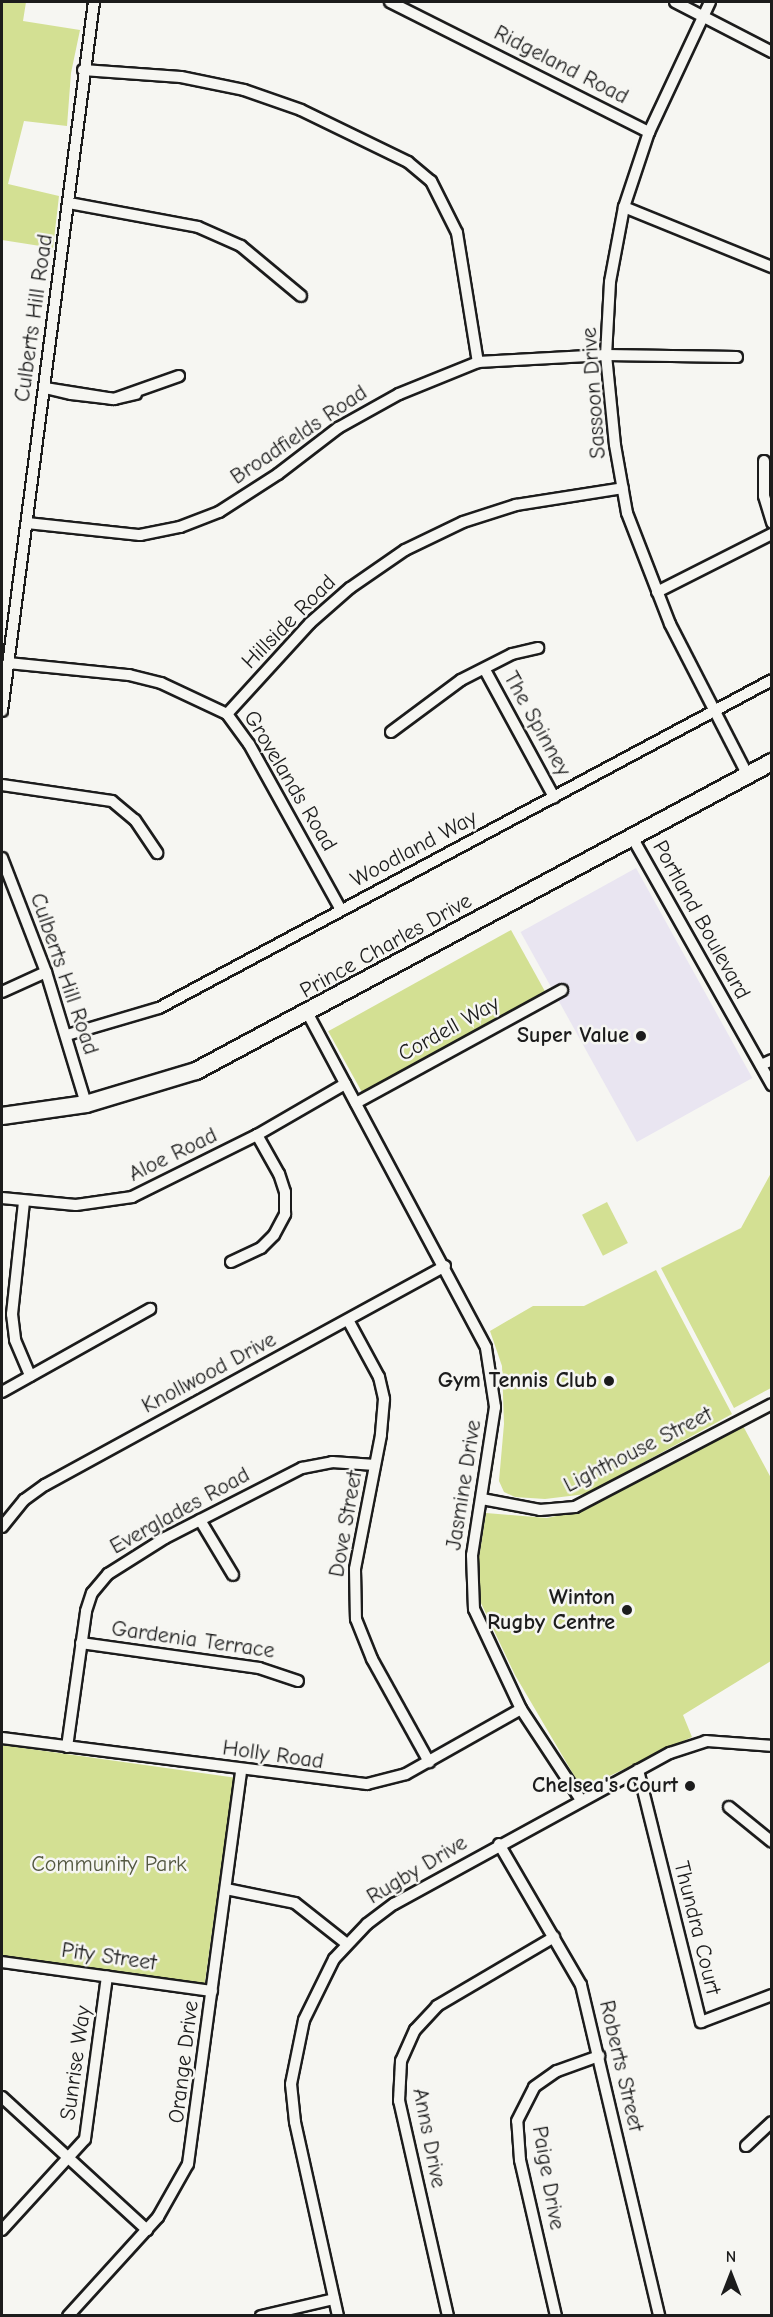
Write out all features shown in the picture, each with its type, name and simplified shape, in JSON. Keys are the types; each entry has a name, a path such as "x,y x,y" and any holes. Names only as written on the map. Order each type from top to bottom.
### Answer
{"highway":[{"name":"Prince Charles Drive","path":"2,1116 86,1104 196,1071 308,1014 771,762"}],"street":[{"name":"Culberts Hill Road","path":"2,711 69,203 83,70 94,2"},
{"name":"Ridgeland Road","path":"390,2 649,132"},
{"path":"675,2 771,52"},
{"name":"Sassoon Drive","path":"710,2 649,132 624,207 610,282 606,355 627,513 657,592 747,774"},
{"path":"83,70 182,77 244,90 301,110 408,162 430,181 457,233 478,362"},
{"path":"69,203 198,227 241,246 301,296"},
{"path":"624,207 771,267"},
{"name":"Broadfields Road","path":"27,523 140,535 180,527 219,512 278,474 338,428 399,394 478,362 606,355 737,357"},
{"path":"45,388 114,399 179,376"},
{"path":"764,461 764,496 771,524"},
{"name":"Hillside Road","path":"227,714 310,623 350,588 405,550 463,522 516,505 623,488"},
{"path":"657,592 771,534"},
{"path":"391,732 441,693 512,654 538,648"},
{"name":"Grovelands Road","path":"8,663 129,675 161,683 227,714 261,764 341,909"},
{"name":"The Spinney","path":"485,670 554,797"},
{"name":"Woodland Way","path":"67,1035 159,1008 554,797 713,709 771,680"},
{"path":"2,784 112,801 135,820 157,853"},
{"name":"Portland Boulevard","path":"632,837 771,1085"},
{"name":"Culberts Hill Road","path":"2,858 46,972 67,1035 86,1104"},
{"path":"2,992 46,972"},
{"name":"Cordell Way","path":"356,1103 562,990"},
{"name":"Jasmine Drive","path":"308,1014 446,1266 480,1334 494,1380 493,1436 472,1555 472,1596 483,1634 521,1709 581,1800"},
{"path":"761,1065 771,1059"},
{"name":"Aloe Road","path":"2,1198 24,1202 89,1204 132,1197 257,1135 345,1084"},
{"path":"231,1262 261,1248 285,1214 286,1199 279,1174 257,1135"},
{"path":"24,1202 12,1314 15,1340 30,1376"},
{"name":"Knollwood Drive","path":"2,1527 24,1500 45,1485 446,1266"},
{"path":"2,1392 150,1309"},
{"name":"Dove Street","path":"348,1320 383,1391 383,1423 355,1569 356,1619 382,1679 429,1762"},
{"name":"Lighthouse Street","path":"482,1498 540,1510 575,1507 771,1404"},
{"name":"Everglades Road","path":"67,1747 88,1603 101,1581 132,1557 302,1468 332,1462 375,1465"},
{"path":"200,1520 233,1575"},
{"name":"Gardenia Terrace","path":"81,1643 259,1668 298,1681"},
{"name":"Holly Road","path":"2,1738 241,1770 367,1784 397,1778 521,1709"},
{"name":"Rugby Drive","path":"338,2316 295,2122 291,2084 298,2039 312,1998 347,1944 394,1904 499,1844 638,1770 702,1741 771,1746"},
{"name":"Orange Drive","path":"68,2316 147,2230 176,2191 192,2152 241,1770"},
{"name":"Thundra Court","path":"638,1770 700,2022 771,1995"},
{"path":"729,1807 771,1842"},
{"name":"Roberts Street","path":"499,1844 578,1977 599,2056 659,2316"},
{"path":"226,1888 296,1903 347,1944"},
{"name":"Anns Drive","path":"448,2316 399,2101 401,2061 419,2024 436,2006 554,1937"},
{"name":"Pity Street","path":"2,1962 212,1991"},
{"name":"Sunrise Way","path":"2,2230 69,2158 87,2132 107,1976"},
{"name":"Paige Drive","path":"556,2316 518,2148 518,2115 524,2100 542,2081 599,2056"},
{"path":"2,2097 147,2230"},
{"path":"746,2146 771,2122"},
{"path":"261,2316 334,2299"}],"shaded area":[{"path":"636,868 752,1078 637,1142 521,932"}],"green space":[{"path":"2,2 26,2 23,21 80,30 71,73 67,126 24,121 8,184 59,196 53,248 2,240"},
{"path":"511,930 545,991 362,1093 328,1031"},
{"path":"771,1173 771,1388 734,1408 661,1268 741,1228"},
{"path":"607,1202 628,1243 603,1256 582,1215"},
{"name":"Gym Tennis Club","path":"656,1270 732,1414 586,1494 545,1499 515,1497 504,1492 499,1481 504,1424 502,1366 490,1331 533,1306 584,1306"},
{"name":"Winton Rugby Centre","path":"742,1424 771,1478 771,1661 683,1715 692,1737 582,1789 515,1675 480,1601 478,1564 486,1513 547,1518 584,1510"},
{"name":"Community Park","path":"2,1745 234,1778 204,1987 2,1958"}],"place":[{"name":"Super Value","path":"641,1036"},
{"name":"Gym Tennis Club","path":"609,1381"},
{"name":"Winton Rugby Centre","path":"627,1610"},
{"name":"Chelsea's Court","path":"690,1786"}]}
